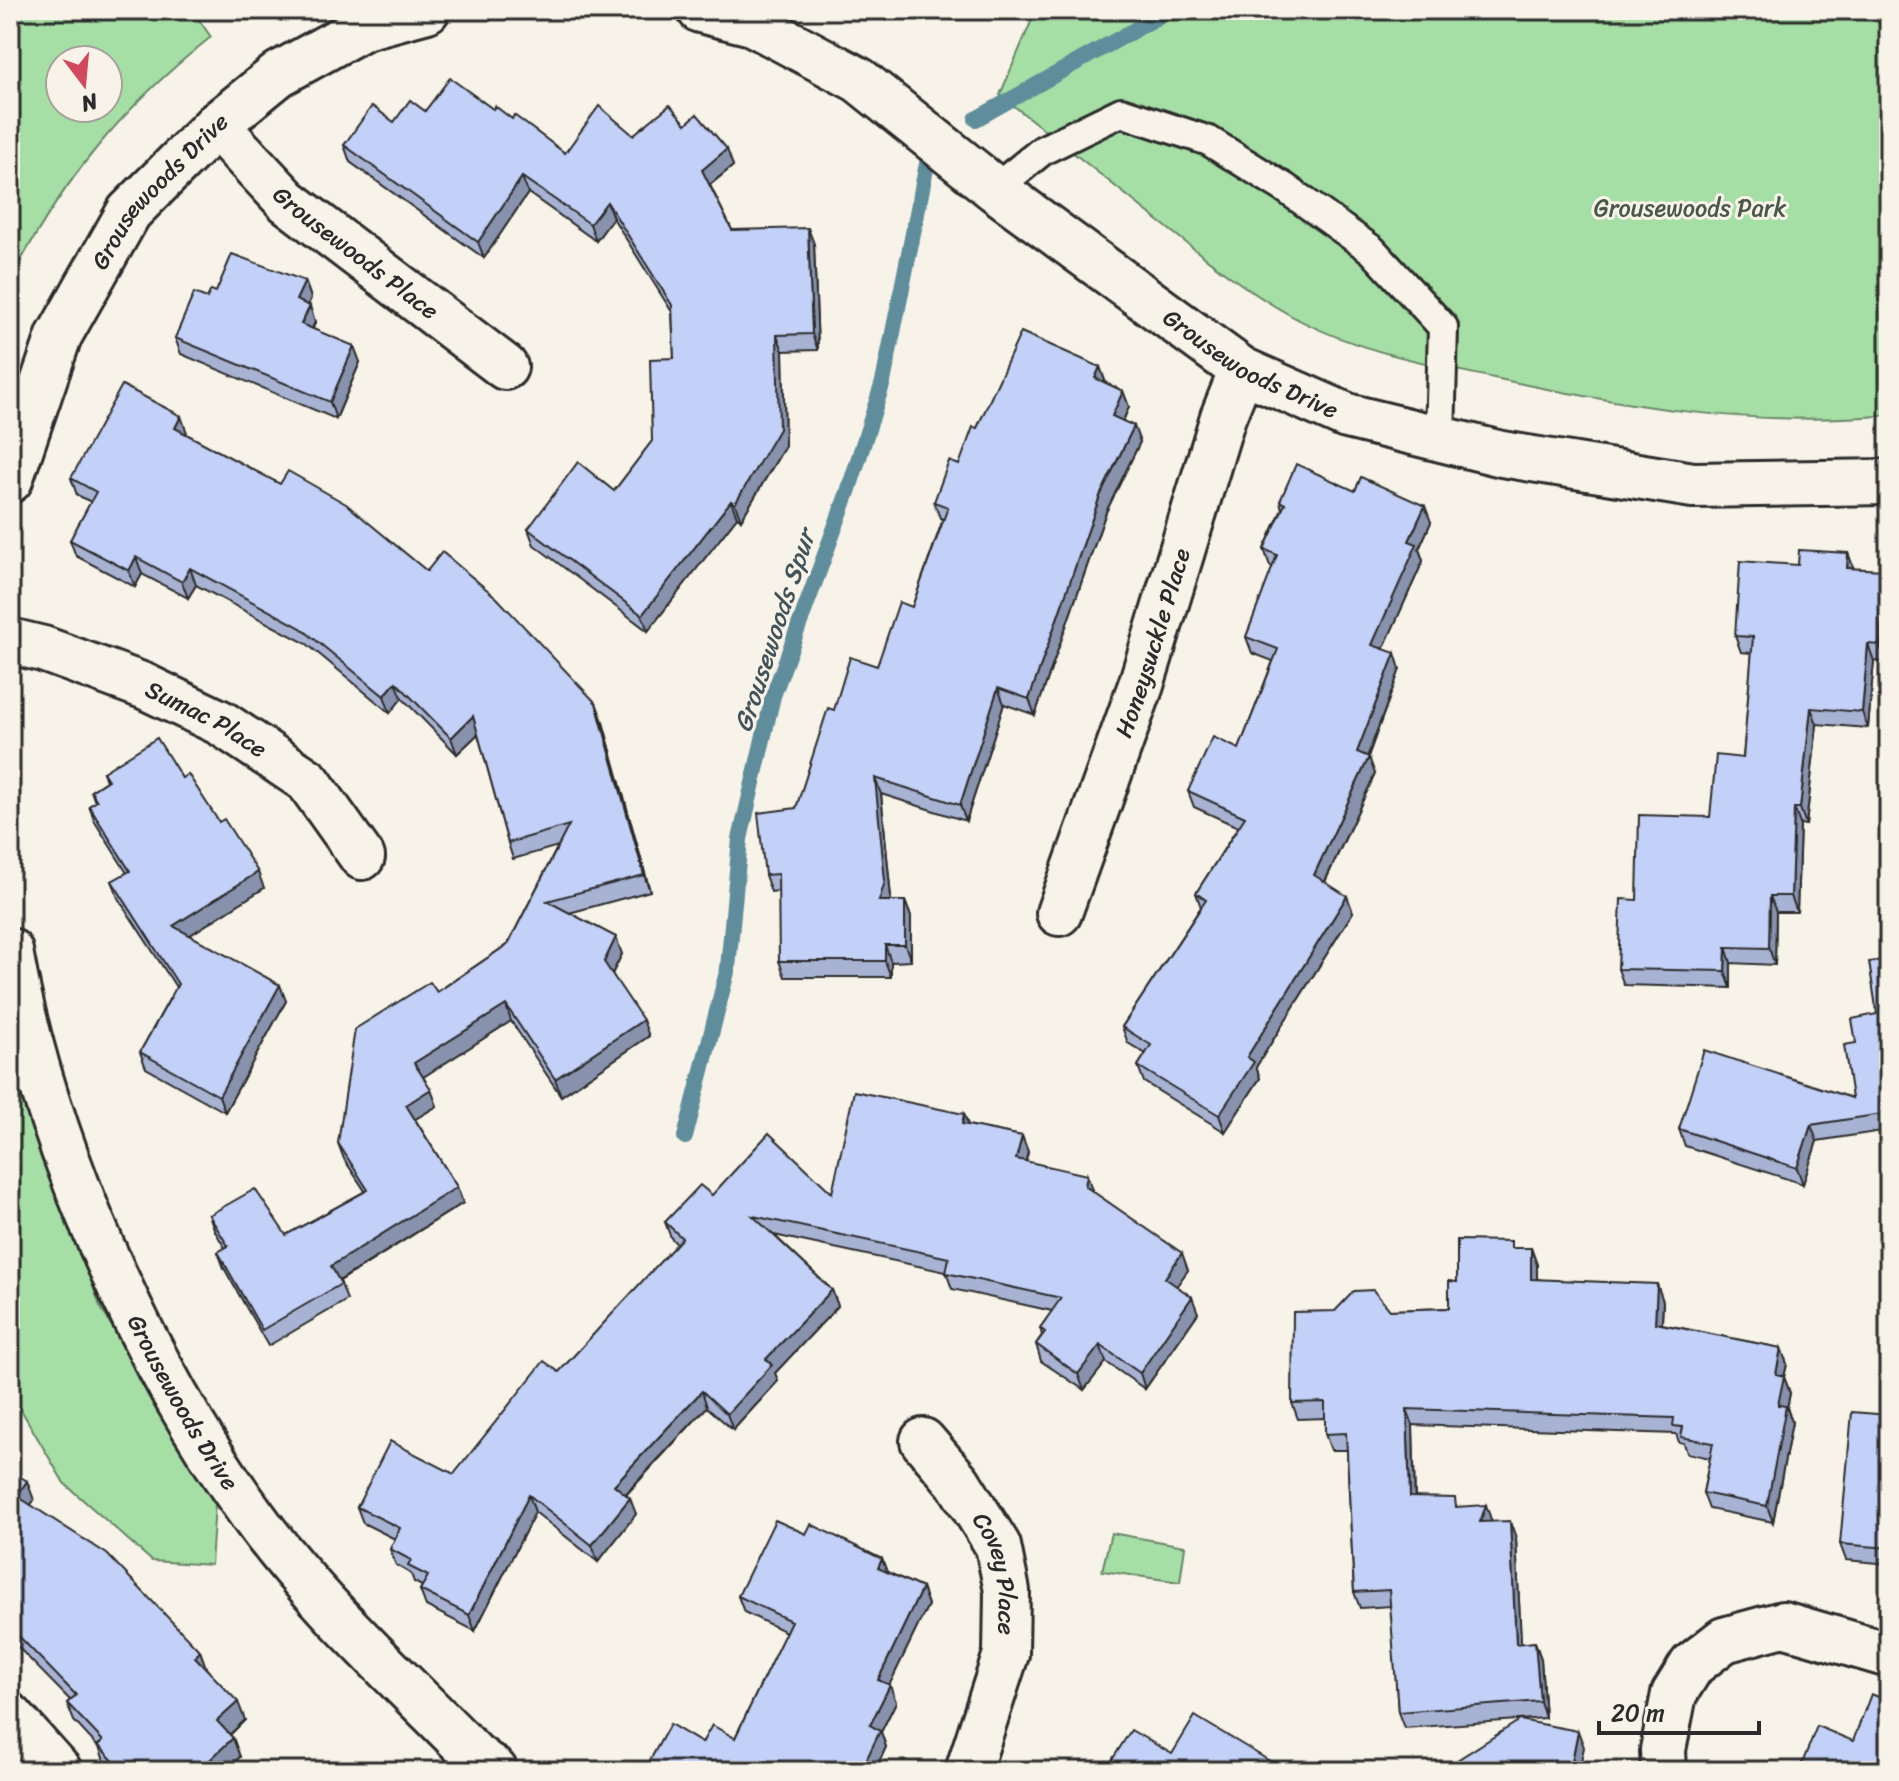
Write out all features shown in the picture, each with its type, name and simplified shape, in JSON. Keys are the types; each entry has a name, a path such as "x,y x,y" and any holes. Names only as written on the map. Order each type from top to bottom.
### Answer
{"street":[{"name":"Grousewoods Drive","path":"10,480 59,336 129,212 216,125 279,74 352,34 427,10"},
{"name":"Grousewoods Drive","path":"700,10 752,23 859,80 995,189 1242,370 1347,416 1502,454 1693,485 1889,482"},
{"name":"Grousewoods Place","path":"216,125 287,201 505,367"},
{"name":"Honeysuckle Place","path":"1059,913 1141,685 1223,417 1242,370"},
{"name":"Sumac Place","path":"10,641 43,649 144,686 221,723 308,781 362,857"},
{"name":"Grousewoods Drive","path":"10,951 18,997 46,1098 84,1202 141,1328 191,1421 252,1516 315,1592 477,1766"},
{"name":"Covey Place","path":"923,1441 958,1482 998,1546 1007,1591 1006,1654 968,1771"},
{"path":"1664,1771 1663,1750 1674,1694 1692,1665 1724,1640 1783,1624 1889,1655"},
{"path":"10,1716 59,1771"}],"lane":[{"path":"995,189 1043,150 1121,112 1209,141 1372,250 1443,327 1440,438"}],"green space":[{"path":"10,10 192,10 211,37 179,63 124,117 124,44 44,44 44,124 118,124 73,178 10,281"},
{"name":"Grousewoods Park","path":"1036,10 1889,10 1889,415 1789,419 1641,405 1414,361 1312,326 1270,304 1220,269 1000,95"},
{"path":"10,1054 100,1306 215,1504 211,1565 152,1561 64,1483 10,1391"},
{"path":"1111,1533 1185,1546 1180,1582 1102,1571"}],"building":[{"path":"450,78 493,109 495,106 512,119 514,115 565,153 599,106 633,135 670,105 686,124 697,114 727,149 702,170 732,230 808,228 812,334 777,335 779,429 735,504 731,501 642,615 528,529 578,462 614,491 652,441 650,359 674,358 672,305 607,202 590,224 522,177 478,242 344,145 372,106 394,122 410,100 425,111"},
{"path":"232,254 305,281 296,300 310,306 301,324 354,346 330,402 175,338 194,293 207,298 211,290 216,292"},
{"path":"1021,332 1100,367 1095,378 1123,391 1112,416 1134,426 1100,496 1029,699 998,688 960,805 875,778 885,881 879,901 905,901 905,945 885,945 885,961 779,961 778,874 765,875 758,813 796,808 828,708 834,710 850,657 877,666 899,602 912,607 948,507 934,502 949,461 959,465 973,427 977,428"},
{"path":"122,385 181,416 175,428 280,484 288,471 346,504 427,571 442,552 497,598 596,703 644,875 547,901 616,937 604,962 643,1020 555,1079 506,1005 414,1063 431,1089 406,1105 457,1187 331,1266 341,1284 262,1330 218,1252 228,1246 209,1215 255,1189 286,1235 368,1190 338,1143 355,1029 430,982 437,992 508,944 569,825 508,843 473,716 451,738 396,682 384,696 301,628 190,568 182,582 136,557 129,571 70,540 96,492 71,478"},
{"path":"1296,464 1355,491 1361,477 1425,506 1409,541 1417,544 1372,645 1395,653 1357,752 1369,757 1314,875 1347,896 1247,1057 1254,1062 1219,1115 1138,1066 1151,1045 1122,1027 1206,900 1196,893 1245,817 1188,791 1213,737 1239,749 1278,649 1246,637 1277,555 1264,549 1285,504 1280,501"},
{"path":"1799,550 1848,553 1847,568 1885,570 1880,645 1868,644 1862,712 1811,708 1800,808 1794,808 1791,896 1770,896 1769,948 1726,947 1725,971 1618,969 1621,899 1637,900 1639,815 1710,817 1716,755 1743,758 1753,637 1735,636 1740,561 1798,565"},
{"path":"157,738 182,778 188,774 219,822 224,819 258,872 173,926 280,985 219,1096 140,1052 178,984 112,881 130,871 89,806 97,801 91,791 108,780 103,772"},
{"path":"1889,959 1889,1113 1811,1125 1797,1168 1679,1129 1704,1050 1852,1098 1844,1045 1856,1043 1852,1019 1877,1014 1869,962"},
{"path":"854,1091 964,1114 962,1124 1022,1136 1016,1159 1087,1175 1085,1186 1182,1253 1165,1278 1192,1297 1140,1373 1100,1345 1078,1374 1036,1344 1045,1332 1040,1328 1061,1298 946,1273 949,1258 753,1216 832,1290 766,1359 772,1365 727,1414 702,1391 614,1485 630,1498 592,1545 529,1495 469,1615 420,1590 428,1576 408,1566 411,1560 390,1549 400,1528 357,1507 390,1441 454,1474 544,1361 559,1372 682,1238 665,1222 700,1185 712,1195 769,1133 832,1193"},
{"path":"1457,1240 1511,1241 1511,1248 1531,1248 1531,1279 1657,1284 1655,1323 1781,1348 1776,1374 1784,1376 1778,1405 1786,1406 1767,1506 1703,1493 1713,1443 1681,1437 1683,1427 1673,1426 1674,1418 1407,1409 1410,1497 1455,1498 1456,1507 1486,1505 1480,1522 1510,1521 1516,1644 1535,1642 1540,1701 1398,1712 1389,1590 1354,1592 1346,1433 1325,1434 1325,1402 1292,1403 1293,1312 1335,1311 1354,1291 1373,1290 1390,1310 1449,1308 1449,1281 1457,1282"},
{"path":"1852,1412 1889,1415 1889,1548 1840,1544"},
{"path":"10,1470 27,1481 17,1496 107,1554 200,1651 195,1657 238,1702 217,1721 233,1738 198,1771 123,1771 98,1745 103,1741 67,1703 76,1695 10,1627"},
{"path":"775,1520 806,1534 811,1524 882,1559 878,1568 922,1588 878,1680 890,1685 870,1725 880,1731 861,1771 826,1771 817,1767 815,1771 644,1771 670,1724 702,1743 712,1725 735,1738 791,1621 738,1596"},
{"path":"1871,1694 1889,1701 1889,1771 1799,1771 1817,1726 1853,1741"},
{"path":"1195,1716 1273,1763 1268,1771 1105,1771 1131,1730 1172,1754"},
{"path":"1520,1720 1578,1731 1570,1771 1440,1771"}],"waterway":[{"name":"Grousewoods Spur","path":"976,119 1170,10"},
{"name":"Grousewoods Spur","path":"685,1137 728,968 740,839 773,696 848,492 883,382 931,144"}]}
